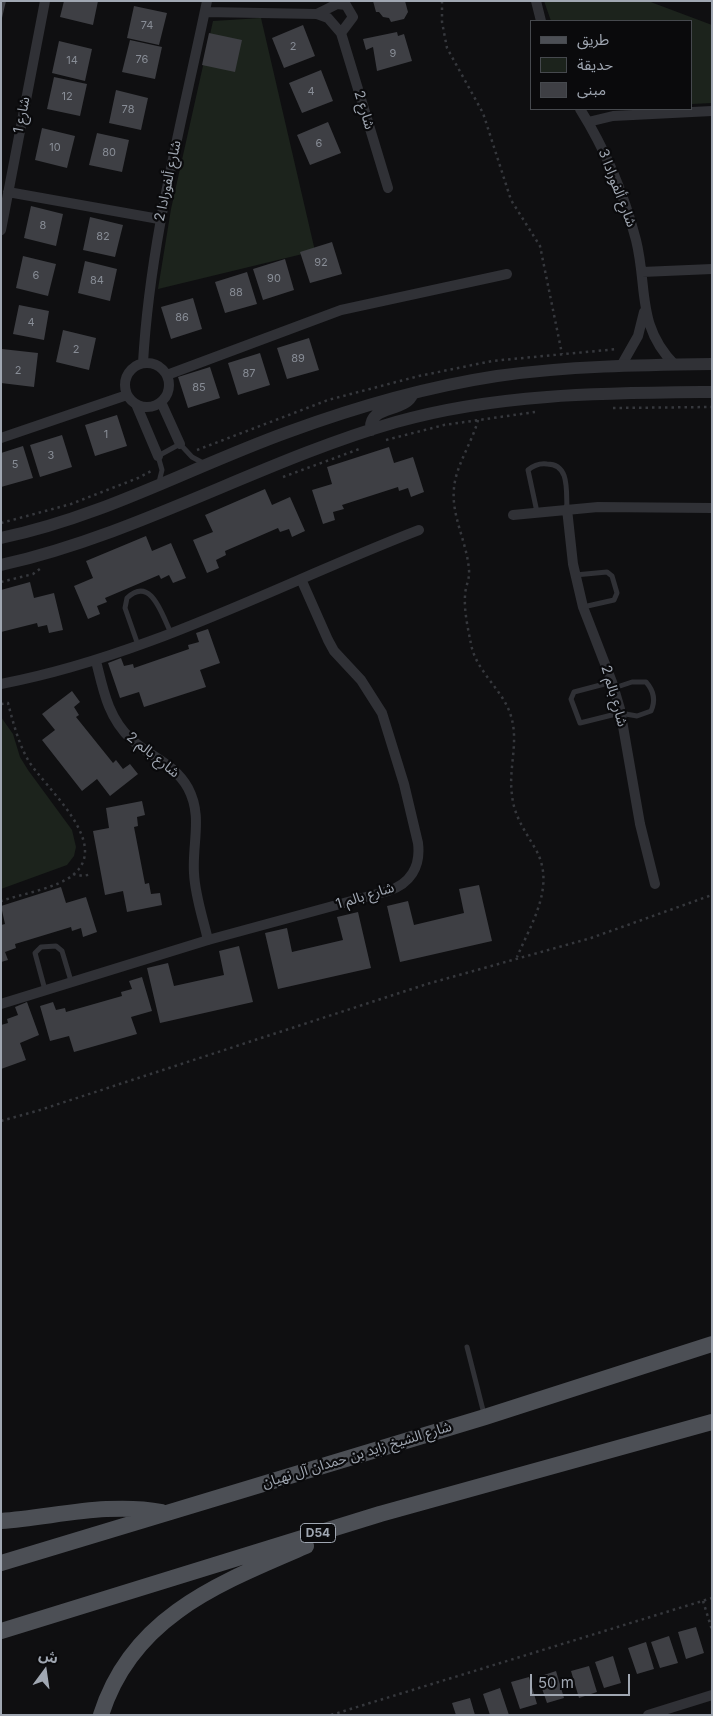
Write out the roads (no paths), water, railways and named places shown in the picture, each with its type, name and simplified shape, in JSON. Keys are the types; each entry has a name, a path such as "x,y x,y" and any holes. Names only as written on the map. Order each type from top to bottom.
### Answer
{"main road":[{"name":"شارع الشيخ زايد بن حمدان آل نهيان","path":"1,1564 485,1417 712,1344"},
{"name":"D54","path":"1,1631 380,1514 712,1422"},
{"path":"1,1520 65,1515 108,1508 148,1509 167,1513"},
{"path":"101,1715 110,1691 130,1657 157,1628 188,1603 245,1571 380,1514"}],"street":[{"name":"شارع 1","path":"1,230 45,1"},
{"name":"شارع ألفورادا 2","path":"143,363 148,290 160,219 207,1"},
{"path":"536,1 541,20"},
{"path":"205,12 317,14 337,4 346,5 353,17 340,33"},
{"name":"شارع 2","path":"317,14 328,18 340,33 388,188"},
{"name":"شارع ألفورادا 3","path":"581,110 604,152 627,210 642,272 645,306 652,335 658,346 675,364"},
{"path":"588,122 613,116 712,111"},
{"path":"8,192 160,219"},
{"path":"642,272 712,270"},
{"path":"167,375 341,310 508,274"},
{"name":"شارع ألفورادا 3","path":"621,366 638,336 645,306"},
{"path":"638,336 652,335"},
{"path":"136,404 151,406 161,402 168,390 167,375 157,365 143,363 131,369 125,382 127,395 136,404 159,459"},
{"path":"1,538 69,521 208,466 287,432 353,410 413,393 496,376 553,370 712,364"},
{"path":"647,392 712,385"},
{"path":"1,565 66,548 119,530 296,457 371,430 436,413 555,395 712,392"},
{"path":"371,430 372,421 377,414 404,404 413,393"},
{"path":"1,438 127,395"},
{"path":"161,402 180,444"},
{"path":"513,515 567,509 629,507 712,508"},
{"name":"شارع بالم 2","path":"567,509 575,575 583,607 613,685 620,713 640,824 655,884"},
{"path":"1,684 96,661 171,633 419,530"},
{"name":"شارع بالم 1","path":"1,1004 208,940 398,888 413,874 418,864 418,843 387,725 369,690 328,640 301,579"},
{"name":"شارع بالم 2","path":"96,661 106,700 116,722 131,740 173,768 182,778 194,802 198,827 194,876 208,940"},
{"path":"648,1715 712,1695"}],"lane":[{"path":"158,486 162,470 159,459 180,444 192,457 208,466"},
{"path":"537,512 528,470 534,465 544,463 556,464 562,469 566,486 567,509"},
{"path":"575,575 607,572 612,576 617,593 614,600 583,607"},
{"path":"138,645 125,608 127,598 134,592 143,591 151,594 171,633"},
{"path":"646,682 651,688 655,703 651,711 637,716 620,713 580,723 571,699 574,692 613,685 646,682"},
{"path":"45,990 35,953 41,947 56,946 62,951 71,981"},
{"path":"467,1347 485,1417"}]}
